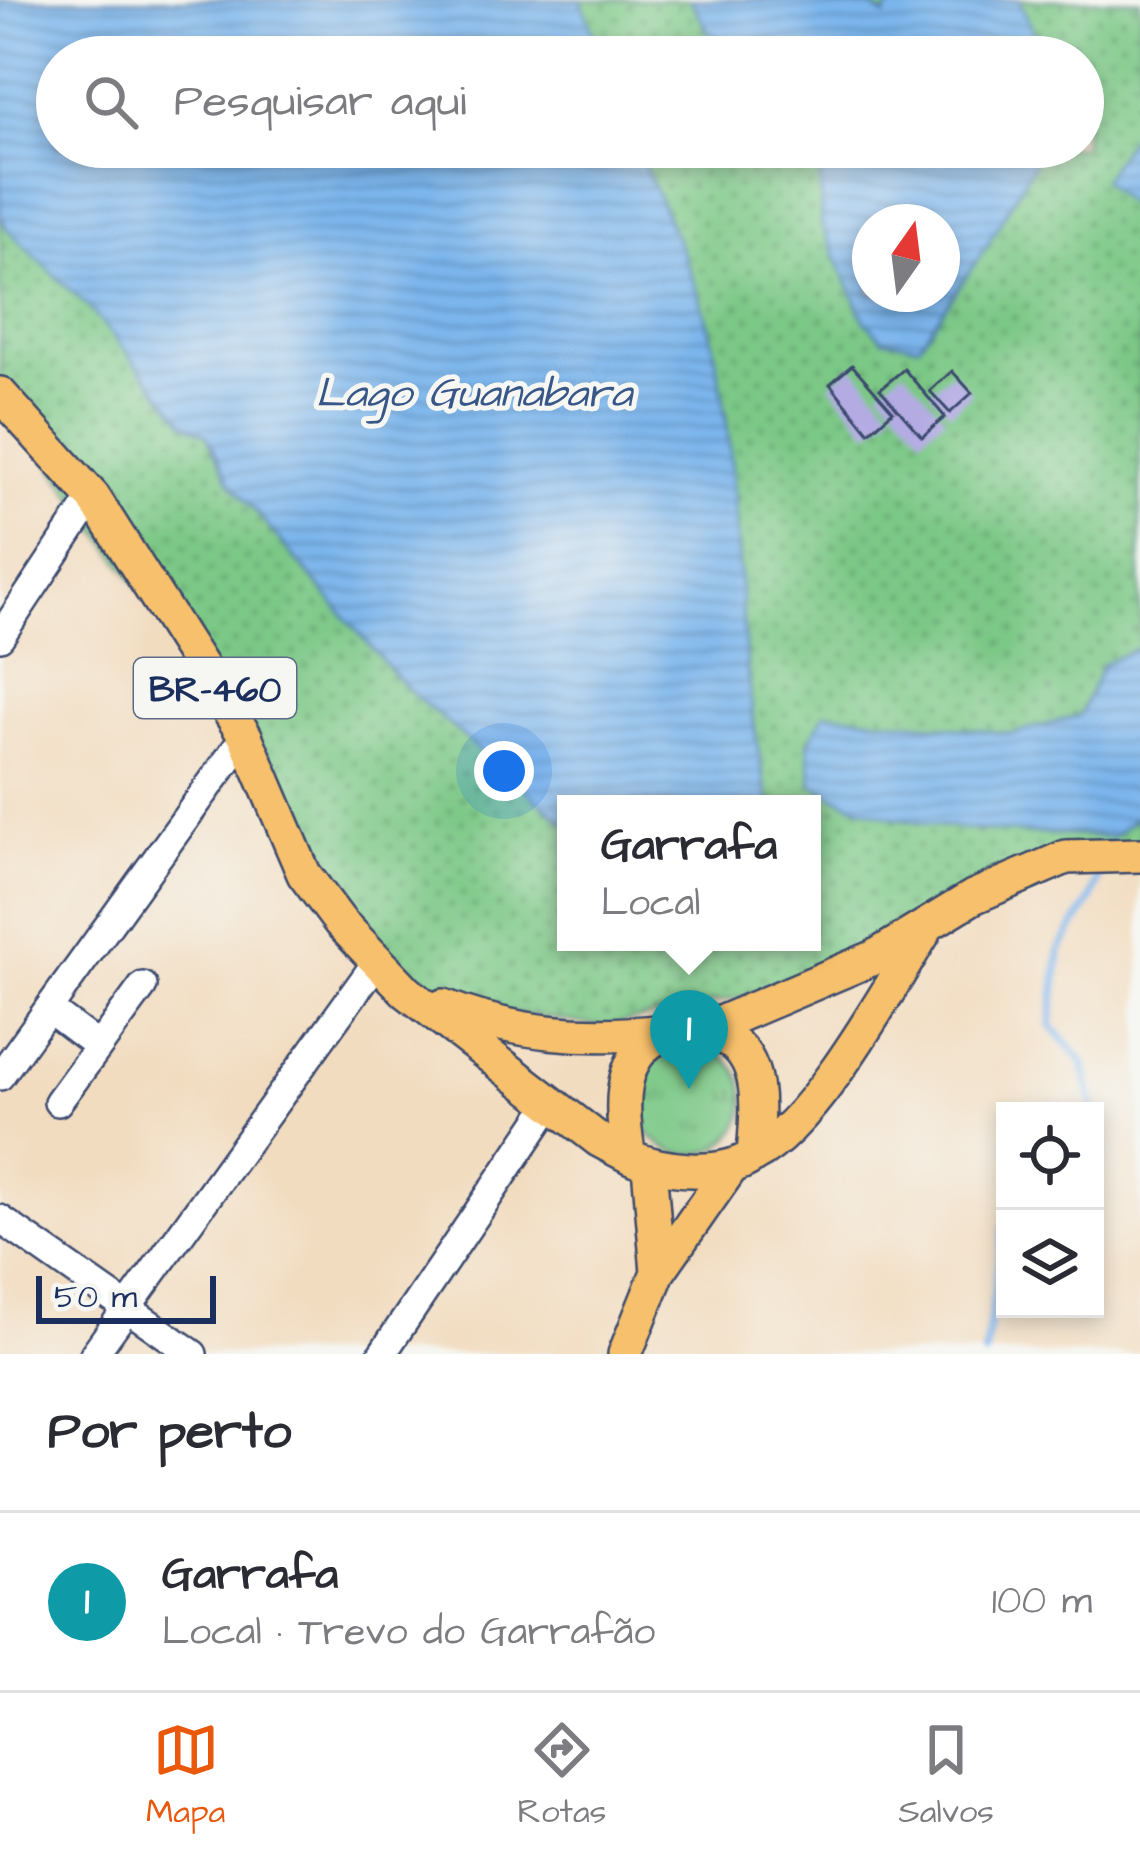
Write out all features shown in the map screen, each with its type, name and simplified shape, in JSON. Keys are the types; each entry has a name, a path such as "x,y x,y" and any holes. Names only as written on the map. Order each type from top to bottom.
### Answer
{"main road":[{"name":"BR-460","path":"0,394 93,497 245,736 304,874 376,962 407,992 554,1101 598,1140 639,1161"},
{"path":"706,1029 812,986 925,931 973,897 1066,857 1136,855"},
{"path":"626,1354 658,1272 743,1160 794,1122 925,931"},
{"name":"BR-460","path":"407,992 522,1030 597,1036 706,1029"},
{"path":"706,1029 739,1049 758,1083 743,1160"},
{"path":"658,1272 639,1161 621,1094 628,1066 645,1043 670,1030"},
{"path":"639,1161 743,1160"}],"street":[{"path":"5,620 93,497"},
{"path":"0,1076 245,736"},
{"path":"94,1354 376,962"},
{"path":"58,1102 143,986"},
{"path":"50,1010 98,1046"},
{"path":"382,1354 554,1101"},
{"path":"0,1219 193,1354"}],"green space":[{"path":"0,0 1140,0 1140,855 1066,857 773,990 603,1027 485,1008 376,963 340,922 245,736 0,394"},
{"path":"691,1046 712,1050 729,1062 741,1079 745,1100 741,1121 729,1138 712,1150 691,1154 670,1150 653,1138 641,1121 637,1100 641,1079 653,1062 670,1050"}],"water":[{"name":"Lago Guanabara","path":"0,0 581,0 595,36 36,36 36,168 646,168 689,269 713,343 731,458 749,690 768,795 557,795 557,816 405,687 230,482 207,435 186,423 91,310 6,228 0,214"},
{"path":"691,0 828,0 831,6 871,6 885,16 892,0 1019,0 1035,36 715,36 708,32"},
{"path":"1140,123 1140,206 1129,205 1102,180"},
{"path":"820,168 1031,168 960,285 960,204 852,204 852,292 821,224"},
{"path":"861,312 942,312 919,345 883,339"},
{"path":"1140,647 1140,814 1113,837 919,823 846,801 812,784 808,743 825,713 1012,734 1079,716 1103,664"}],"building":[{"path":"852,365 893,411 869,432 830,384"},
{"path":"904,369 945,417 922,437 880,389"},
{"path":"952,371 972,393 950,413 930,391"}],"waterway":[{"path":"1092,1102 1083,1062 1051,1025 1060,949 1091,899 1102,867"},
{"path":"985,1354 996,1282"}],"place":[{"name":"Garrafa","path":"689,1089"}]}
